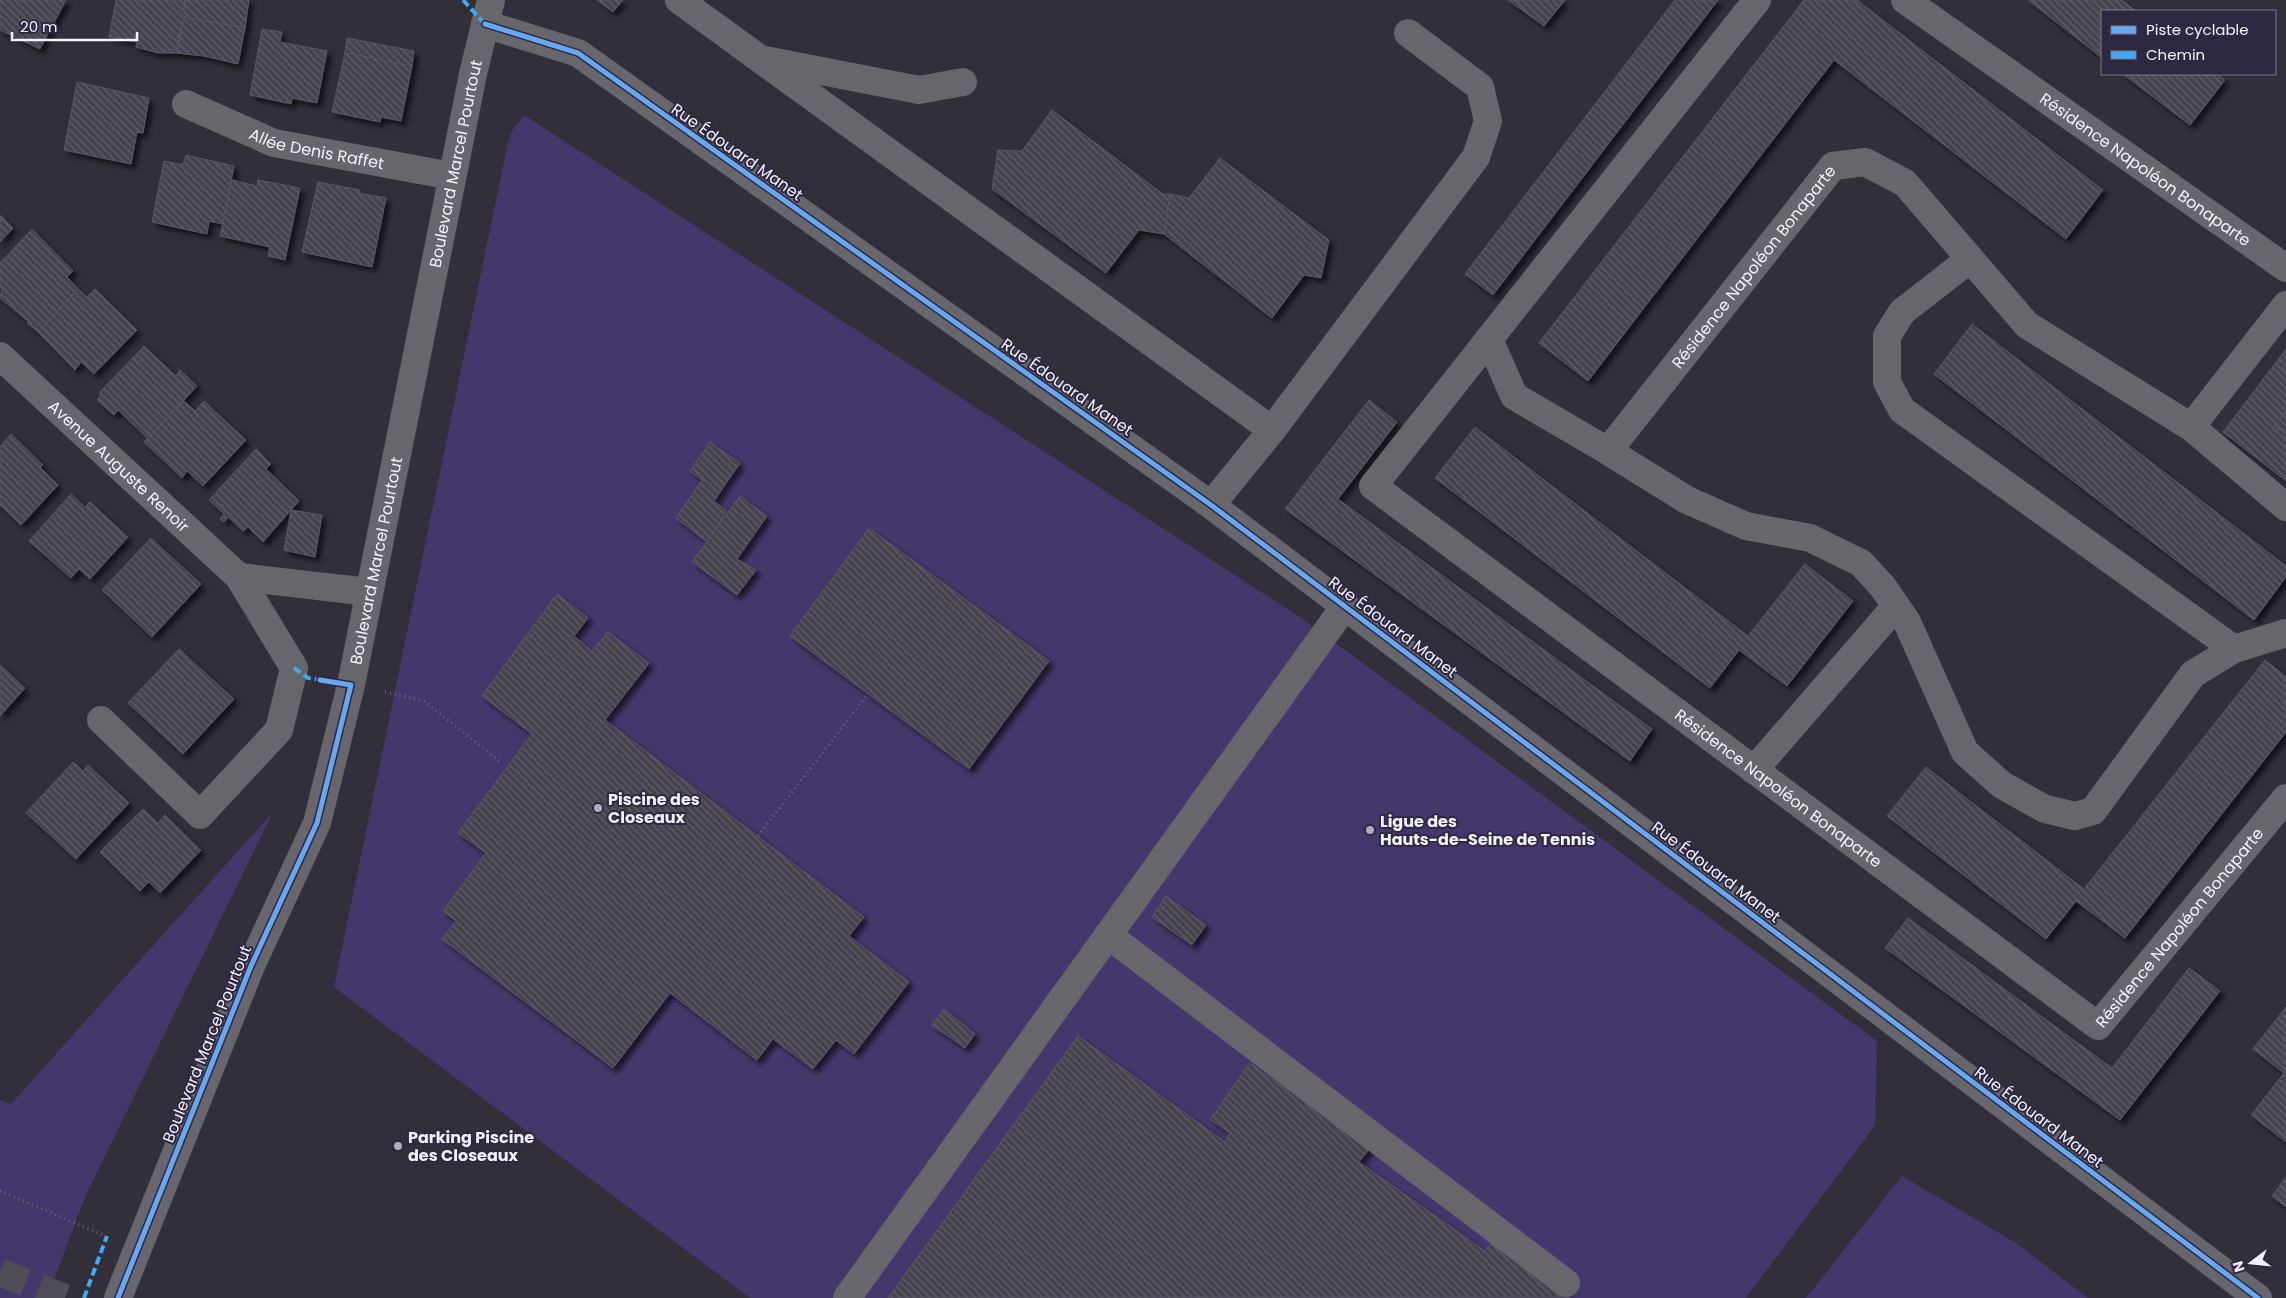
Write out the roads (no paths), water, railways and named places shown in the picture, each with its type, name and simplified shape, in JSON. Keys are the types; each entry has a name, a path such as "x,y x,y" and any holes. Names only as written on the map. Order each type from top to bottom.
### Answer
{"street":[{"path":"679,0 1272,430"},
{"name":"Résidence Napoléon Bonaparte","path":"1757,0 1373,486 2098,1026 2286,798"},
{"name":"Résidence Napoléon Bonaparte","path":"1906,0 2286,268"},
{"name":"Boulevard Marcel Pourtout","path":"118,1298 251,966 317,823 350,685 452,176 488,12"},
{"name":"Rue Édouard Manet","path":"488,12 578,53 1211,505 2258,1298"},
{"path":"1211,505 1272,430 1476,157 1488,121 1480,87 1408,33"},
{"path":"760,58 919,90 963,82"},
{"name":"Allée Denis Raffet","path":"186,104 274,143 452,176"},
{"name":"Résidence Napoléon Bonaparte","path":"1608,451 1833,166 1865,162 1905,183 2026,325 2191,427 2286,507"},
{"path":"1970,259 1902,312 1887,336 1887,382 1902,410 2234,649"},
{"path":"2191,427 2286,305"},
{"path":"1490,340 1514,396 1687,500 1746,526 1810,538 1861,563 1883,587 1907,622 1965,752 2002,785 2045,810 2075,816 2093,811 2193,674 2234,649 2286,633"},
{"name":"Avenue Auguste Renoir","path":"0,356 239,577 294,668 278,730 200,815 101,720"},
{"path":"239,577 369,592"},
{"path":"847,1298 1345,606"},
{"path":"1754,770 1896,606"},
{"path":"1108,935 1566,1284"}],"tunnel":[{"path":"0,1272 65,1298"}],"place":[{"name":"Piscine des Closeaux","path":"598,808"},
{"name":"Ligue des Hauts-de-Seine de Tennis","path":"1370,830"},
{"name":"Parking Piscine des Closeaux","path":"398,1146"}]}
